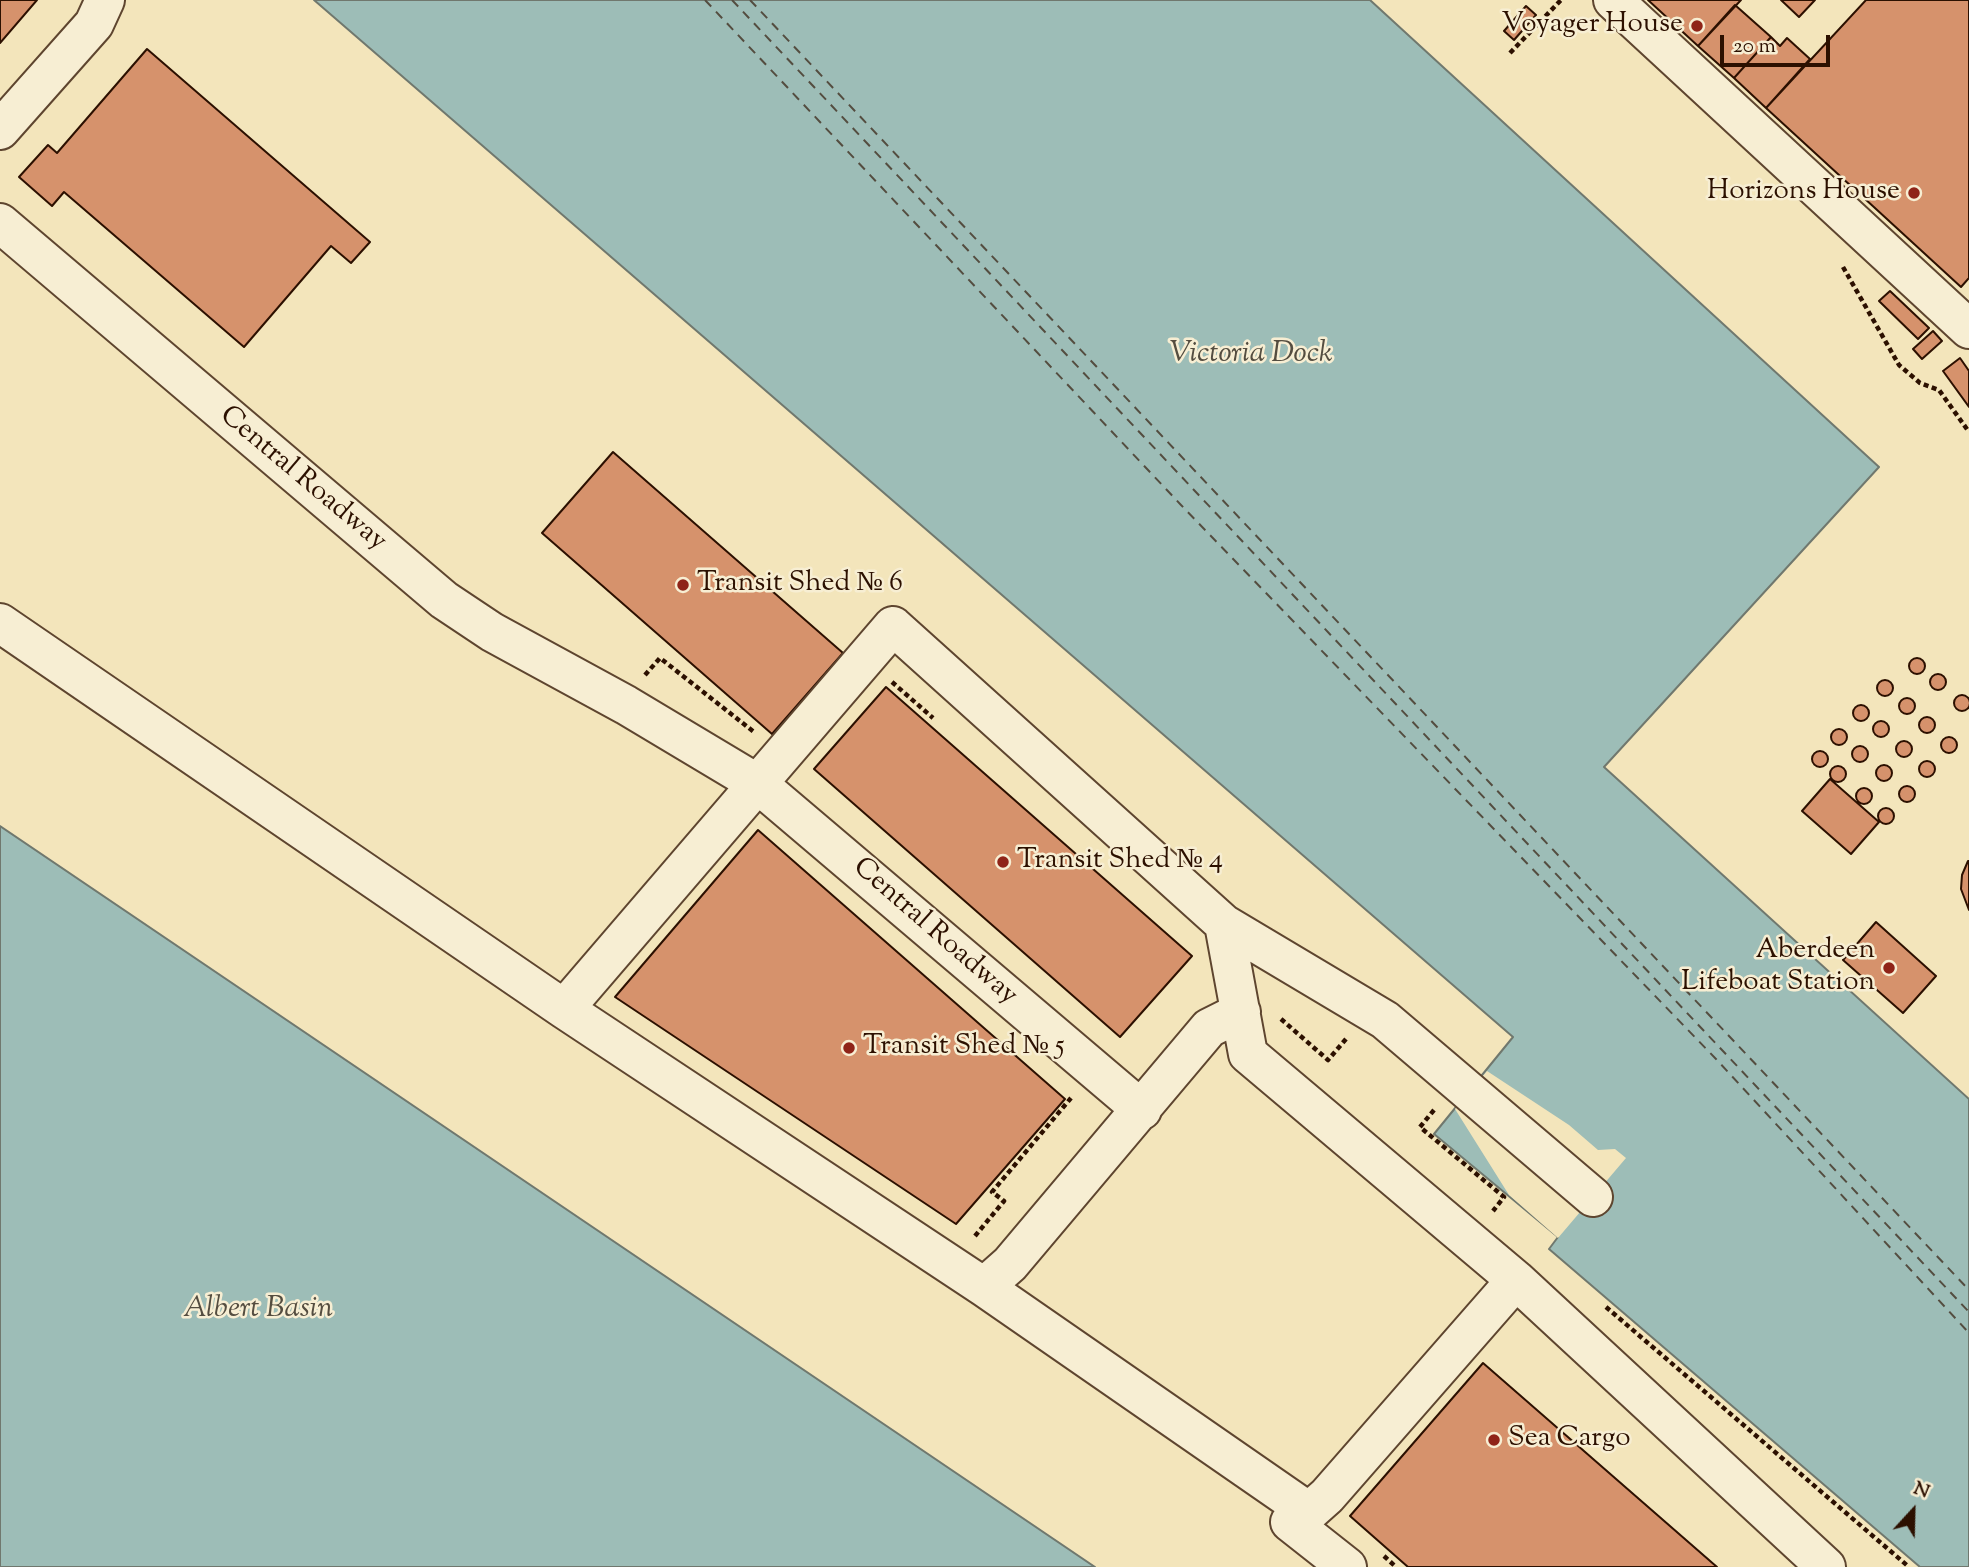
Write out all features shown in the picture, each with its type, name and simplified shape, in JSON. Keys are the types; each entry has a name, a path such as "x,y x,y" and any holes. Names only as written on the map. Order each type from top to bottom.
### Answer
{"street":[{"path":"1613,0 1969,329"},
{"path":"0,130 99,12"},
{"name":"Central Roadway","path":"0,223 444,600 492,632 626,705 758,784 1142,1110"},
{"path":"0,623 564,1009 997,1275 1309,1512"},
{"path":"564,1009 893,626 1224,924 1385,1020 1593,1196"},
{"path":"1224,924 1248,1054 1516,1280 1826,1567"},
{"path":"997,1275 1238,996"},
{"path":"1362,1558 1290,1522 1309,1512 1327,1496 1516,1280"}],"path":[{"path":"1510,53 1561,0"},
{"path":"1835,259 1844,268 1899,365 1920,383 1939,390 1969,432"},
{"path":"864,660 937,721"},
{"path":"1238,996 1328,1060 1351,1033"},
{"path":"997,1275 974,1238 1004,1201 992,1192 1073,1096 1063,1087"},
{"path":"1438,1105 1420,1127 1504,1197 1493,1211 1504,1220"},
{"path":"1597,1300 1909,1567"},
{"path":"1362,1558 1396,1567"}],"water":[{"name":"Victoria Dock","path":"314,0 1370,0 1879,467 1604,767 1969,1099 1969,1567 1920,1567 1549,1249 1558,1237 1434,1134 1513,1037"},
{"name":"Albert Basin","path":"0,826 1095,1567 0,1567"}],"pier":[{"path":"1487,1071 1569,1125 1598,1150 1615,1149 1626,1158 1558,1238 1509,1195 1455,1109"}],"building":[{"path":"0,0 37,0 0,43"},
{"name":"Voyager House","path":"1648,0 1741,0 1698,46"},
{"path":"1781,0 1815,0 1799,17"},
{"name":"Horizons House","path":"1866,0 1969,0 1969,278 1961,287 1766,108"},
{"path":"1735,5 1771,37 1734,78 1698,46"},
{"path":"1526,6 1536,15 1514,40 1504,31"},
{"path":"1771,37 1780,46 1787,38 1810,59 1766,108 1734,78"},
{"path":"147,49 370,242 351,263 331,246 244,347 64,192 52,206 19,177 48,145 57,153"},
{"path":"1890,291 1929,328 1918,339 1879,301"},
{"path":"1933,331 1942,341 1922,359 1913,349"},
{"path":"1960,358 1969,371 1969,407 1943,371"},
{"name":"Transit Shed № 6","path":"613,452 843,653 772,734 542,533"},
{"path":"1917,658 1923,660 1923,672 1917,674 1911,672 1909,666 1911,660"},
{"path":"1938,674 1944,676 1944,688 1938,690 1932,688 1930,682 1932,676"},
{"path":"1885,680 1891,682 1891,694 1885,696 1879,694 1877,688 1879,682"},
{"name":"Transit Shed № 4","path":"886,687 1192,956 1120,1037 814,769"},
{"path":"1962,695 1970,703 1962,711 1954,703"},
{"path":"1907,698 1913,700 1913,712 1907,714 1901,712 1899,706 1901,700"},
{"path":"1861,705 1867,707 1867,719 1861,721 1855,719 1853,713 1855,707"},
{"path":"1927,717 1933,719 1933,731 1927,733 1921,731 1919,725 1921,719"},
{"path":"1881,721 1887,723 1887,735 1881,737 1875,735 1873,729 1875,723"},
{"path":"1839,729 1845,731 1845,743 1839,745 1833,743 1831,737 1833,731"},
{"path":"1949,737 1955,739 1955,751 1949,753 1943,751 1941,745 1943,739"},
{"path":"1904,741 1910,743 1910,755 1904,757 1898,755 1896,749 1898,743"},
{"path":"1860,746 1866,748 1866,760 1860,762 1854,760 1852,754 1854,748"},
{"path":"1820,751 1826,753 1826,765 1820,767 1814,765 1812,759 1814,753"},
{"path":"1927,761 1933,763 1933,775 1927,777 1921,775 1919,769 1921,763"},
{"path":"1884,765 1890,767 1890,779 1884,781 1878,779 1876,773 1878,767"},
{"path":"1838,766 1844,768 1844,780 1838,782 1832,780 1830,774 1832,768"},
{"path":"1830,779 1879,822 1851,854 1802,811"},
{"path":"1907,786 1913,788 1913,800 1907,802 1901,800 1899,794 1901,788"},
{"path":"1864,788 1870,790 1870,802 1864,804 1858,802 1856,796 1858,790"},
{"path":"1886,808 1892,810 1892,822 1886,824 1880,822 1878,816 1880,810"},
{"name":"Transit Shed № 5","path":"758,830 1065,1099 956,1224 615,997"},
{"path":"1968,861 1969,910 1961,889 1962,875"},
{"name":"Aberdeen Lifeboat Station","path":"1876,922 1936,976 1903,1013 1843,960"},
{"name":"Sea Cargo","path":"1483,1363 1717,1567 1408,1567 1350,1516"}],"ferry route":[{"path":"705,0 1181,505 1716,1059 1969,1333"},
{"path":"732,0 1969,1312"},
{"path":"750,0 1969,1290"}],"place":[{"name":"Voyager House","path":"1697,26"},
{"name":"Horizons House","path":"1914,193"},
{"name":"Transit Shed № 6","path":"683,585"},
{"name":"Transit Shed № 4","path":"1003,862"},
{"name":"Aberdeen Lifeboat Station","path":"1889,968"},
{"name":"Transit Shed № 5","path":"849,1048"},
{"name":"Sea Cargo","path":"1494,1440"}]}
